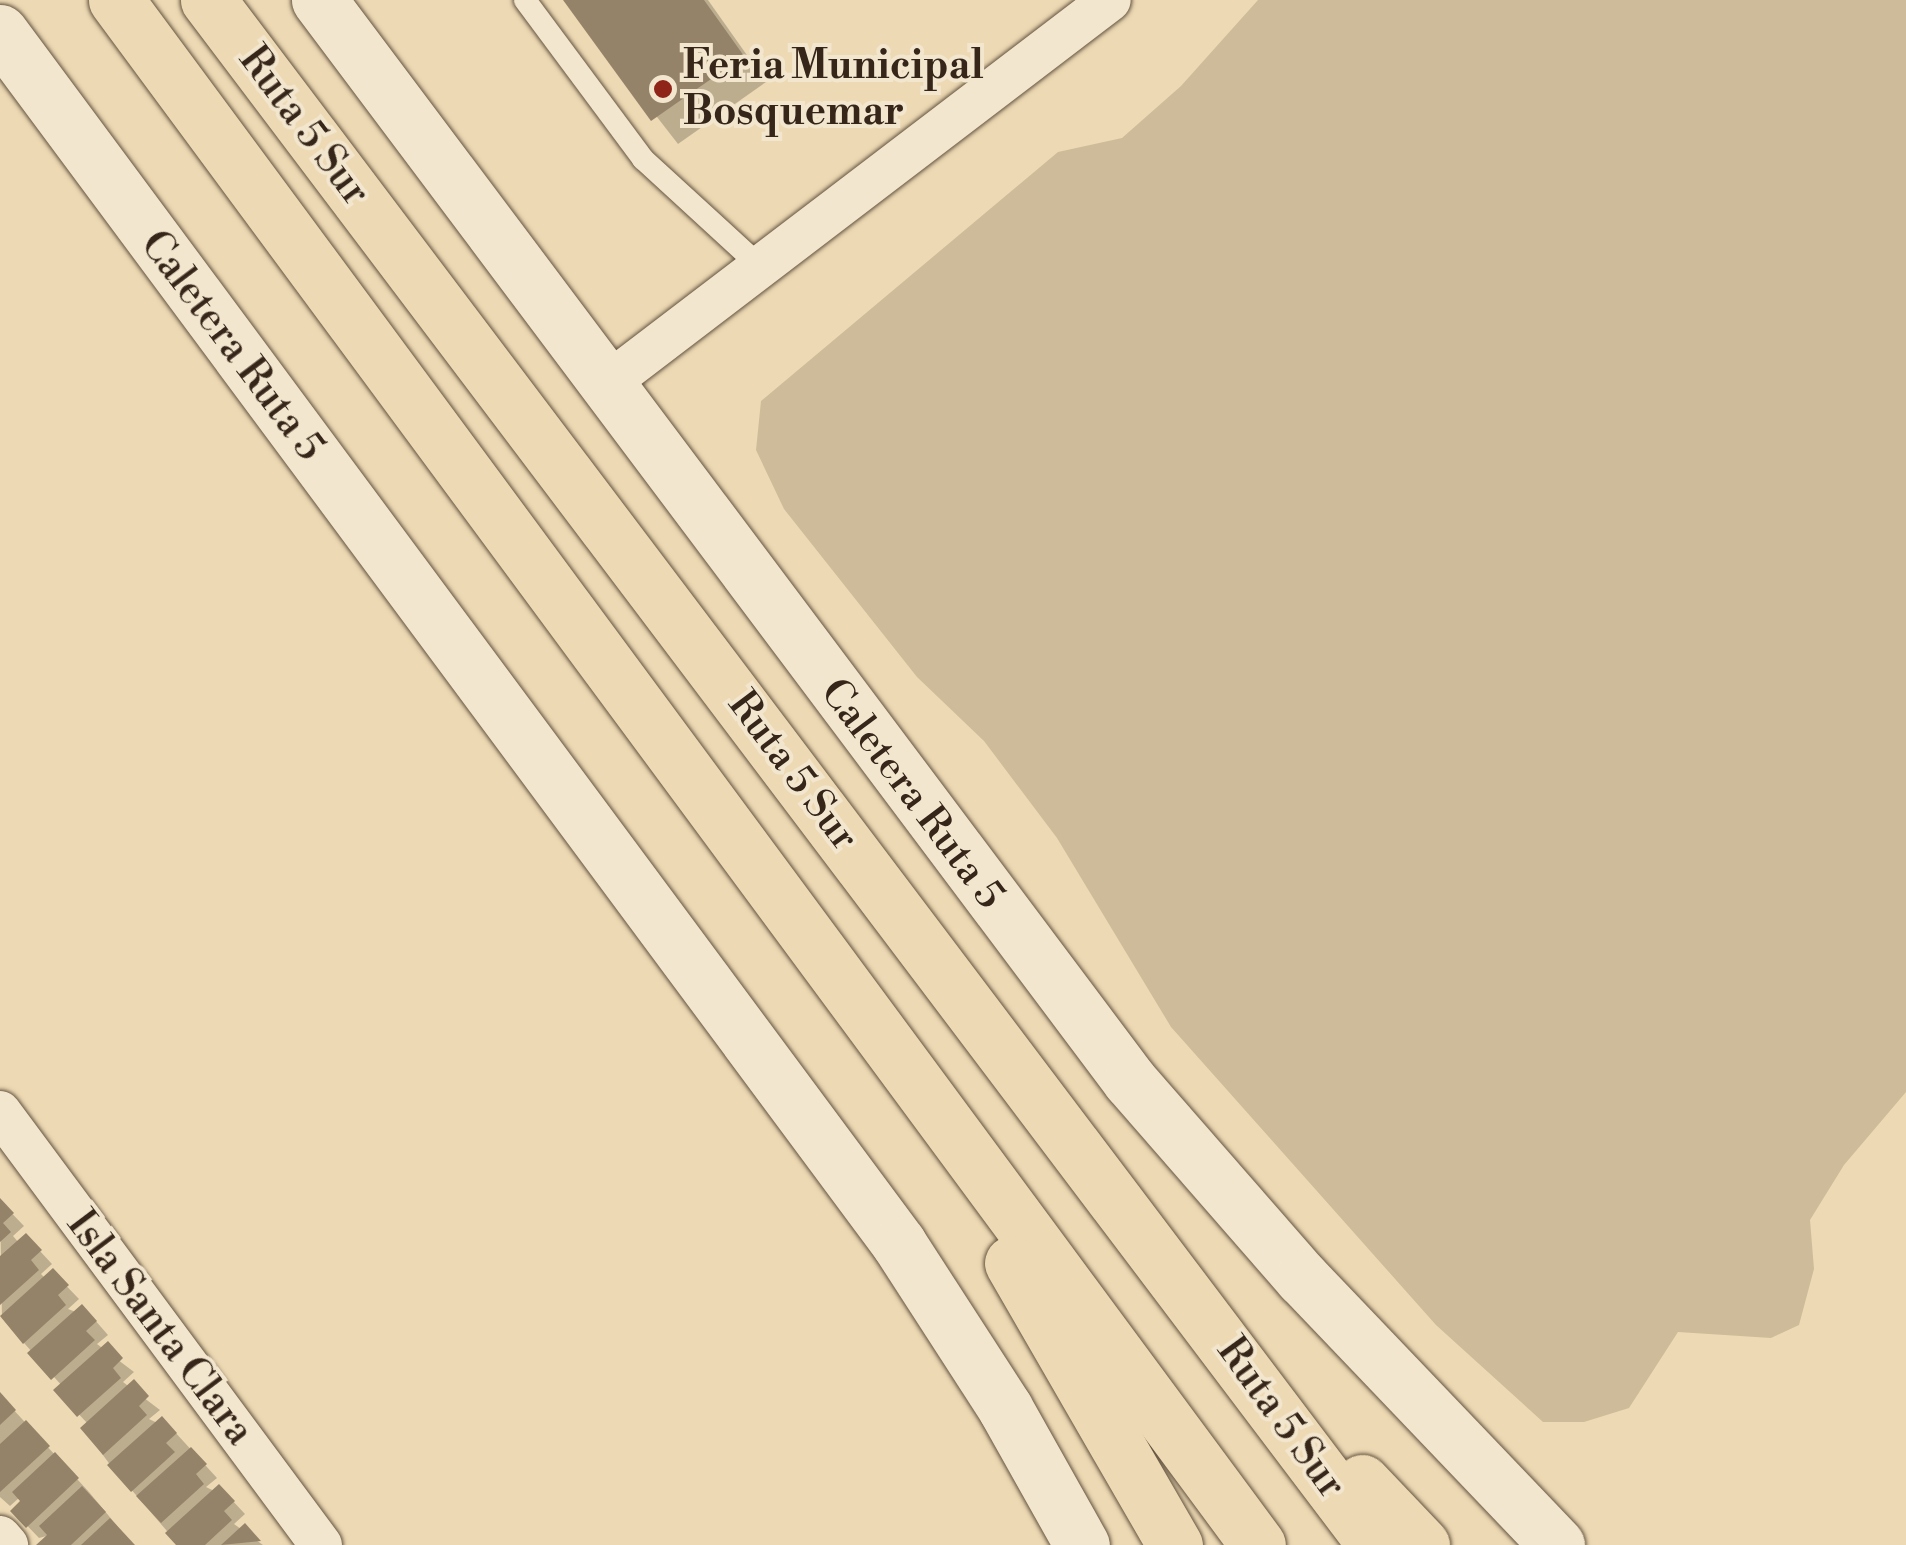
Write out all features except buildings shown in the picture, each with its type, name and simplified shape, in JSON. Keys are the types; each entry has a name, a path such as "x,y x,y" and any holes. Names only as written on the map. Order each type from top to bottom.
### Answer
{"highway":[{"name":"Ruta 5 Sur","path":"116,0 1258,1545"},
{"name":"Ruta 5 Sur","path":"208,0 1191,1295 1376,1545"},
{"path":"878,1031 1175,1545"},
{"path":"1191,1295 1422,1545"}],"street":[{"name":"Caletera Ruta 5","path":"319,0 604,386 1172,1134 1557,1545"},
{"path":"604,386 1110,0"},
{"name":"Caletera Ruta 5","path":"0,32 899,1244 1005,1408 1082,1545"},
{"name":"Isla Santa Clara","path":"0,1112 321,1545"},
{"path":"0,1537 7,1545"}],"lane":[{"path":"525,0 643,159 762,268"}],"shaded area":[{"path":"1258,0 1906,0 1906,1092 1844,1165 1810,1220 1814,1269 1799,1325 1771,1338 1678,1332 1629,1408 1584,1422 1543,1422 1436,1325 1171,1027 1057,838 984,741 917,677 784,509 756,450 761,401 1058,152 1122,138 1181,86"}],"place":[{"name":"Feria Municipal Bosquemar","path":"663,89"}]}
